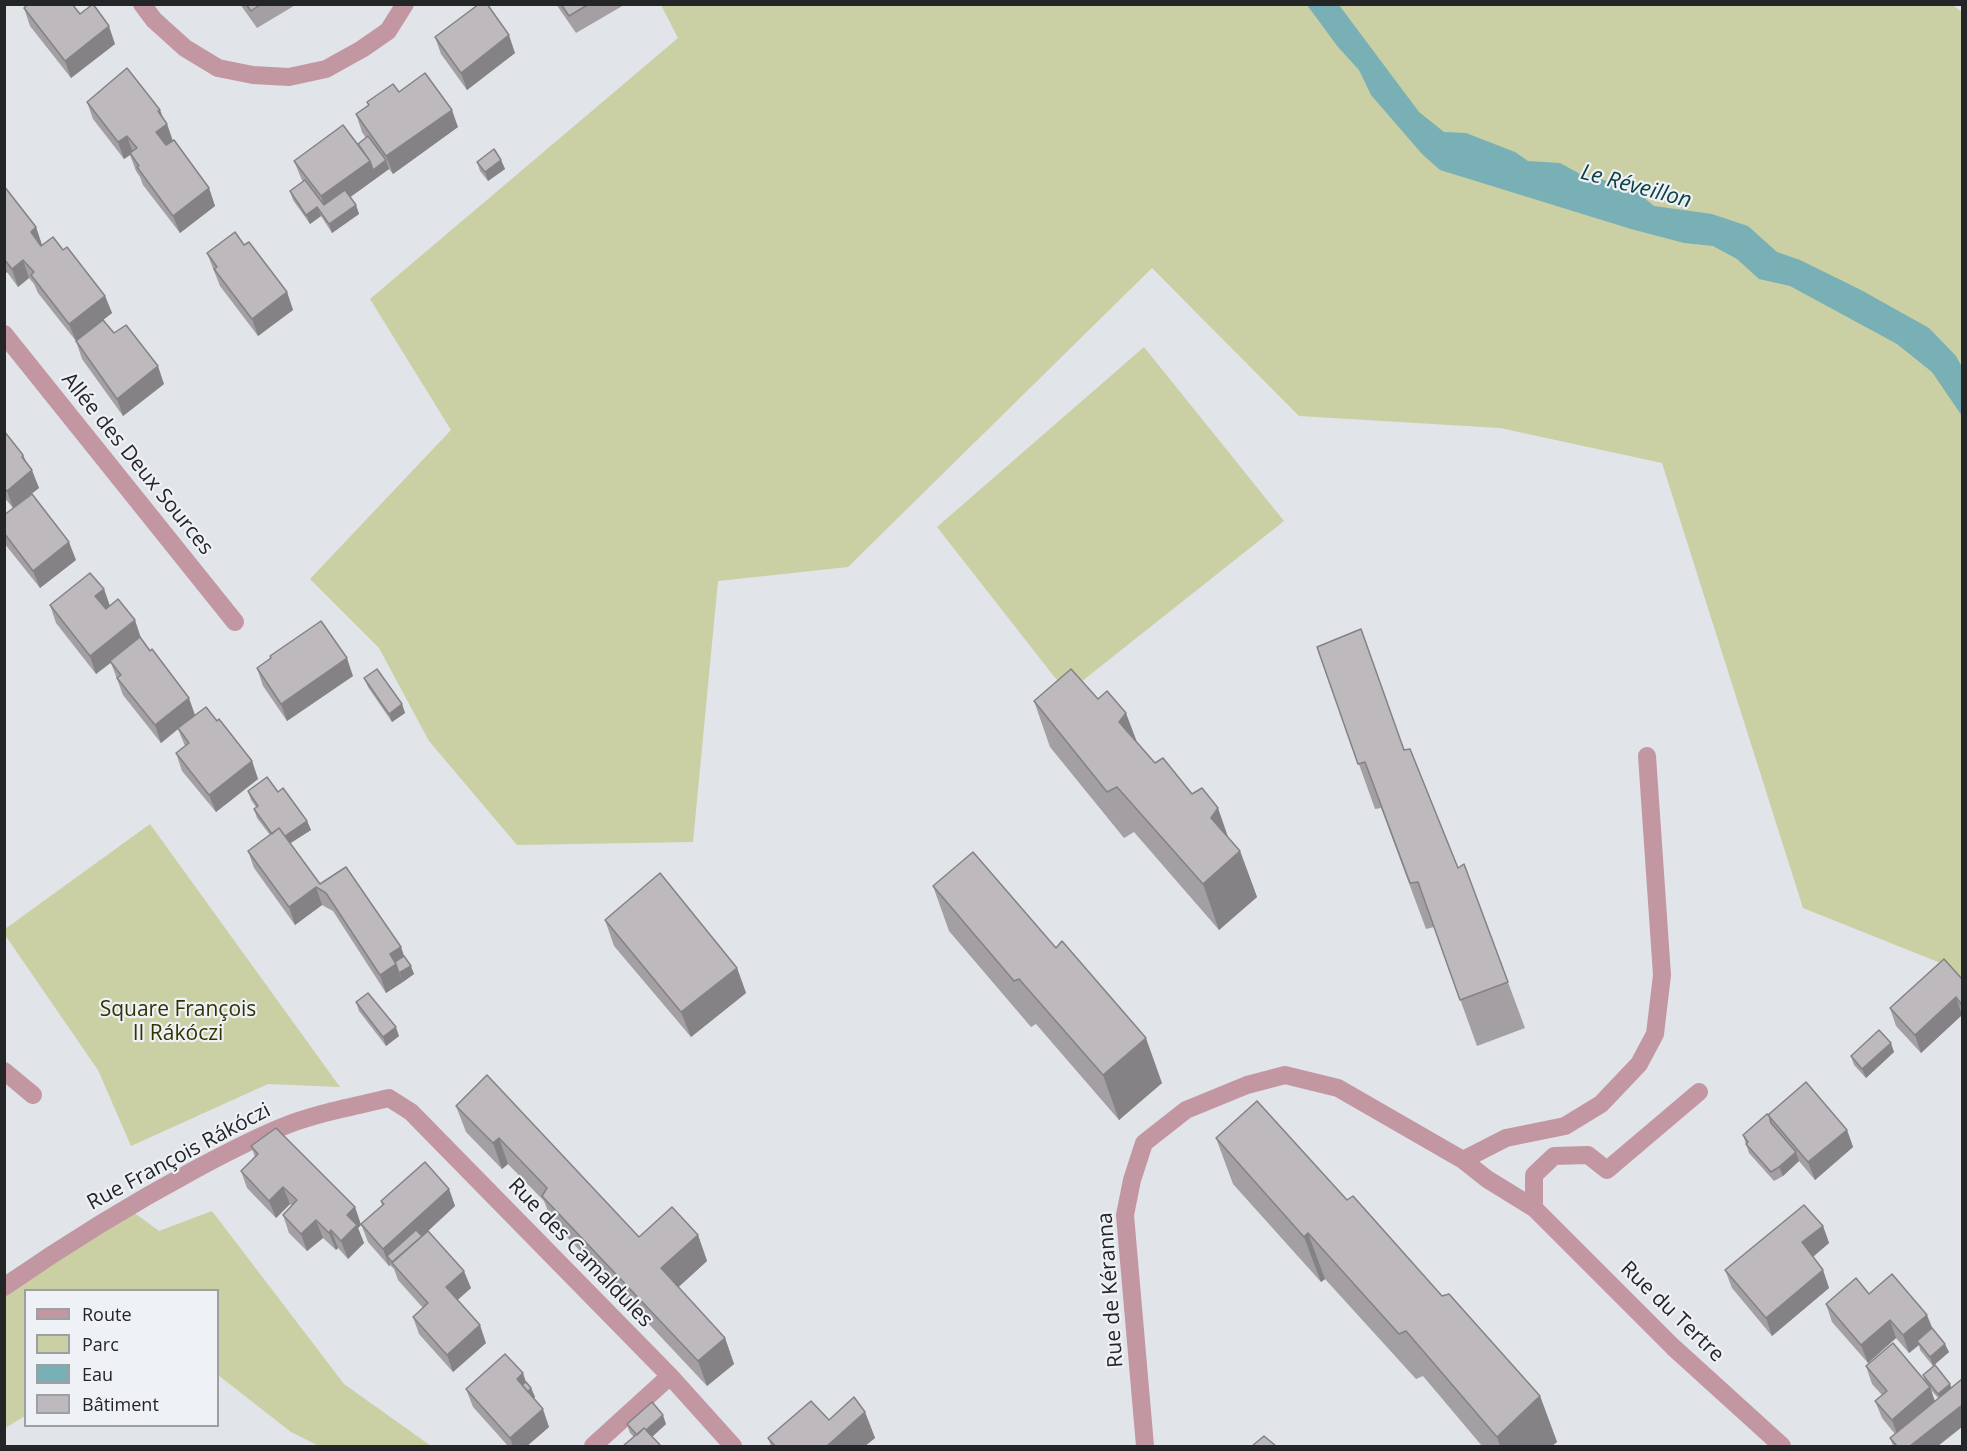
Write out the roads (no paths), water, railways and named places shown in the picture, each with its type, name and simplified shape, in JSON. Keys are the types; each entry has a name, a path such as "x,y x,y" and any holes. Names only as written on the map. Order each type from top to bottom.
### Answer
{"street":[{"path":"142,4 154,20 185,48 218,68 253,75 289,77 326,69 362,49 388,31 405,4"},
{"name":"Allée des Deux Sources","path":"4,334 235,622"},
{"path":"1463,1160 1506,1138 1565,1126 1601,1104 1639,1064 1655,1034 1662,975 1647,756"},
{"path":"4,1071 33,1095"},
{"name":"Rue de Kéranna","path":"1145,1446 1125,1215 1132,1180 1144,1143 1186,1110 1247,1085 1285,1075 1338,1088 1463,1160 1487,1179 1534,1208"},
{"path":"1534,1208 1534,1175 1554,1156 1588,1155 1607,1170 1699,1092"},
{"name":"Rue François Rákóczi","path":"4,1287 136,1201 235,1149 284,1126 388,1098"},
{"name":"Rue des Camaldules","path":"388,1098 411,1112 670,1376 733,1446"},
{"name":"Rue du Tertre","path":"1534,1208 1672,1347 1782,1446"},
{"path":"593,1446 670,1376"}],"water":[{"path":"1307,5 1339,5 1419,112 1444,132 1466,133 1515,152 1528,161 1560,163 1582,175 1630,186 1654,206 1712,214 1748,226 1777,252 1800,260 1861,290 1929,328 1956,356 1962,367 1962,416 1932,372 1897,344 1790,286 1759,279 1737,259 1713,246 1684,243 1631,229 1440,170 1422,154 1371,95 1359,70 1338,47"}],"water label":[{"name":"Le Réveillon","path":"1636,187"}],"park label":[{"name":"Square François II Rákóczi","path":"178,1022"}]}
